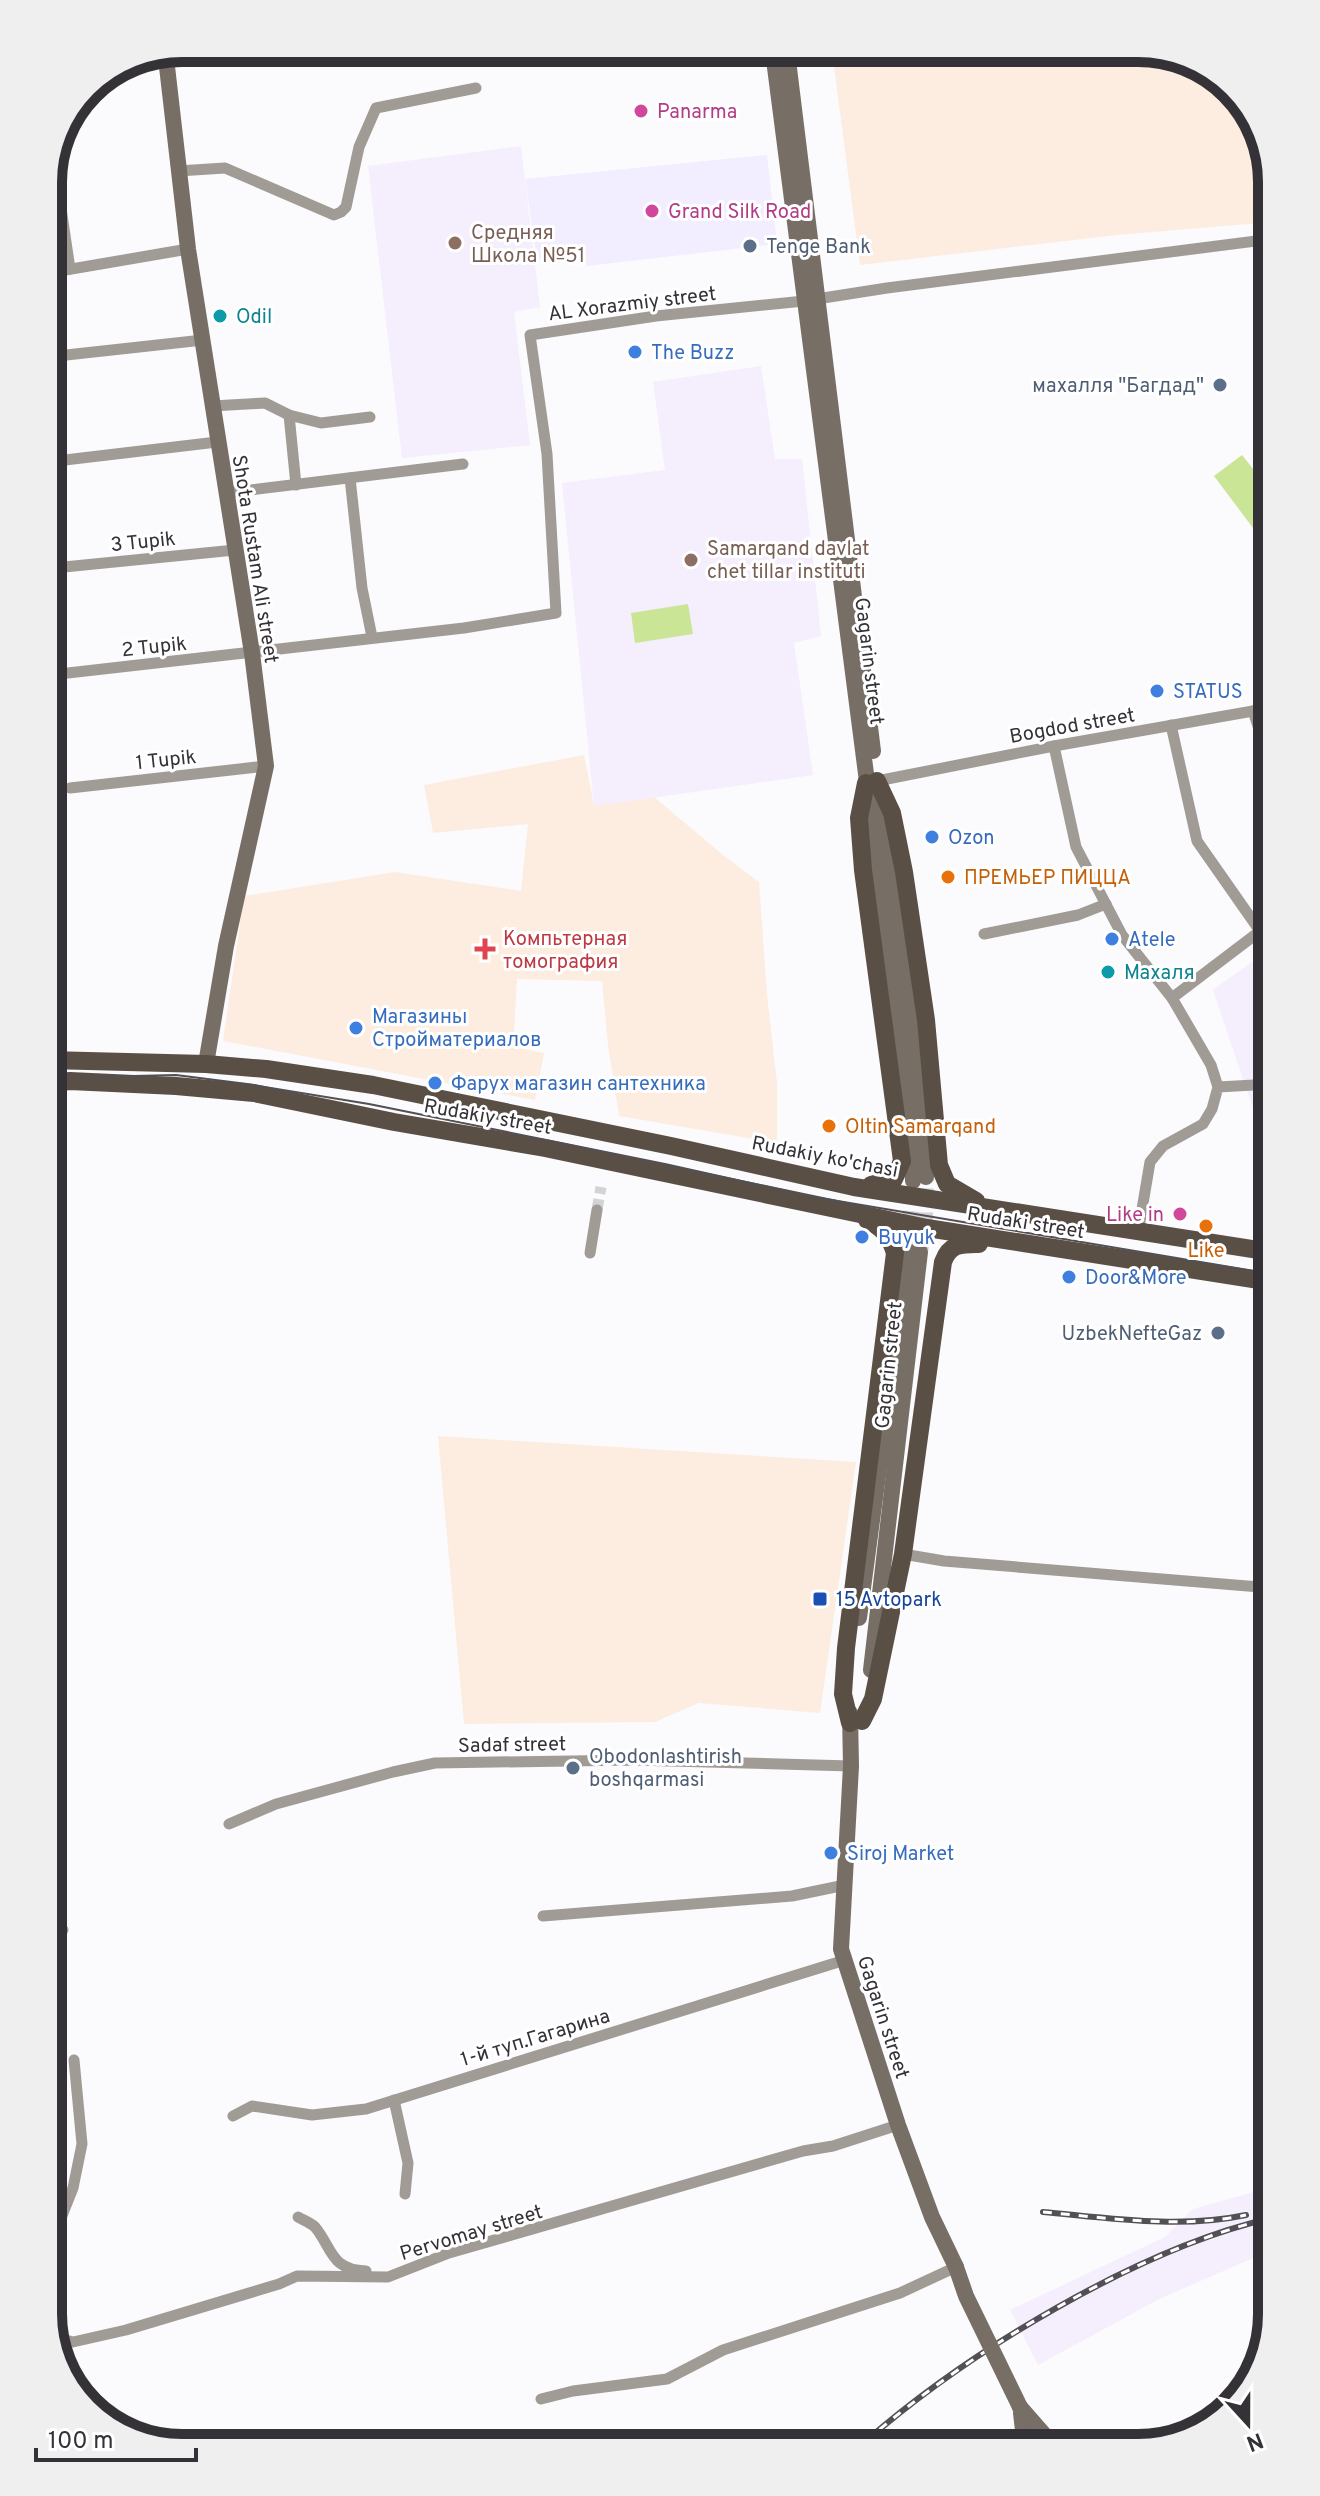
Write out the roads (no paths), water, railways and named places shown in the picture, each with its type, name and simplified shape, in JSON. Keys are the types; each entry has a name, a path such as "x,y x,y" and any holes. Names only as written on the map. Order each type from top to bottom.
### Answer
{"main road":[{"name":"Gagarin street","path":"775,62 811,300"},
{"name":"Gagarin street","path":"788,62 811,300 871,782 922,1097 919,1179"},
{"name":"Shota Rustam Ali street","path":"167,63 188,249 252,653 266,766 226,946 206,1064"},
{"path":"854,1187 889,1182 898,1174 902,1161 863,870 859,818 871,782"},
{"path":"871,782 892,813 904,872 926,1020 941,1173 953,1188 997,1211"},
{"name":"Rudakiy street","path":"62,1060 206,1064 266,1069 373,1085 671,1146"},
{"name":"Rudakiy street","path":"62,1082 176,1086 254,1093 846,1211"},
{"path":"666,1173 671,1146"},
{"name":"Rudakiy ko'chasi","path":"671,1146 854,1187 997,1211"},
{"path":"846,1211 884,1230 891,1239 895,1253 846,1648 843,1694 856,1722 873,1699 903,1554 939,1279 946,1254 958,1244 1019,1244"},
{"name":"Rudaki street","path":"846,1211 1019,1244 1258,1280"},
{"name":"Rudaki street","path":"997,1211 1258,1250"},
{"path":"1074,1251 1081,1224"},
{"name":"Gagarin street","path":"914,1252 851,1679 856,1722 841,1949 898,2125 932,2217 1020,2407"},
{"path":"1020,2407 1044,2434"},
{"path":"1020,2407 1023,2434"}],"street":[{"path":"178,171 225,168 334,215 346,207 359,147 376,108 476,88"},
{"path":"62,215 70,269"},
{"name":"AL Xorazmiy street","path":"252,653 464,628 556,613 547,454 530,335 656,316 811,300 1258,241"},
{"path":"62,270 188,249"},
{"path":"62,355 203,340"},
{"path":"212,406 265,403 289,415 333,423 370,417"},
{"path":"289,415 296,485"},
{"path":"62,460 217,442"},
{"path":"225,493 463,464"},
{"path":"350,478 362,588 372,637"},
{"name":"3 Tupik","path":"62,567 235,550"},
{"name":"2 Tupik","path":"62,674 252,653"},
{"name":"Bogdod street","path":"871,782 1258,709"},
{"path":"1253,711 1258,726"},
{"path":"1171,725 1197,841 1258,928"},
{"path":"1054,746 1076,847 1122,935 1172,998 1211,1065 1218,1087 1212,1109 1203,1124 1163,1146 1150,1162 1138,1233"},
{"name":"1 Tupik","path":"70,788 266,766"},
{"path":"984,934 1078,915 1106,904"},
{"path":"1172,998 1258,933"},
{"path":"1218,1087 1258,1085"},
{"path":"590,1253 597,1210"},
{"path":"903,1554 944,1561 1258,1587"},
{"name":"Sadaf street","path":"229,1824 276,1804 435,1763 633,1760 851,1766"},
{"path":"543,1916 792,1896 845,1885"},
{"name":"1-й туп.Гагарина","path":"233,2116 252,2106 312,2115 366,2109 845,1960"},
{"path":"62,2216 73,2188 82,2144 74,2060"},
{"path":"394,2100 408,2163 405,2194"},
{"name":"Pervomay street","path":"64,2340 73,2342 126,2330 297,2276 388,2277 449,2253 898,2125"},
{"path":"298,2217 314,2226 337,2261 357,2271 387,2272 449,2253"},
{"path":"541,2399 573,2391 667,2379 723,2350 900,2293 956,2267"}],"tunnel":[{"path":"920,1252 926,1177"},
{"path":"908,1251 913,1186"},
{"path":"597,1210 601,1187"}],"tram line":[{"path":"62,1078 176,1075 247,1084 369,1104 814,1197 1258,1272"}],"railway":[{"path":"1043,2212 1170,2222 1246,2215"},
{"path":"874,2434 954,2373 1057,2307 1167,2253 1258,2222"}],"place":[{"name":"Panarma","path":"641,111"},
{"name":"Grand Silk Road","path":"652,211"},
{"name":"Средняя Школа №51","path":"455,243"},
{"name":"Tenge Bank","path":"750,246"},
{"name":"Оdil","path":"220,316"},
{"name":"The Buzz","path":"635,352"},
{"name":"махалля \"Багдад\"","path":"1220,385"},
{"name":"Samarqand davlat chet tillar instituti","path":"691,560"},
{"name":"STATUS","path":"1157,691"},
{"name":"Ozon","path":"932,837"},
{"name":"ПРЕМЬЕР ПИЦЦА","path":"948,877"},
{"name":"Atele","path":"1112,939"},
{"name":"Компьтерная томография","path":"485,949"},
{"name":"Махаля","path":"1108,972"},
{"name":"Магазины Стройматериалов","path":"356,1028"},
{"name":"Фарух магазин сантехника","path":"435,1083"},
{"name":"Oltin Samarqand","path":"829,1126"},
{"name":"Like in","path":"1180,1214"},
{"name":"Like","path":"1206,1226"},
{"name":"Buyuk","path":"862,1237"},
{"name":"Door&More","path":"1069,1277"},
{"name":"UzbekNefteGaz","path":"1218,1333"},
{"name":"15 Avtopark","path":"820,1599"},
{"name":"Obodonlashtirish boshqarmasi","path":"573,1768"},
{"name":"Siroj Market","path":"831,1853"}]}
